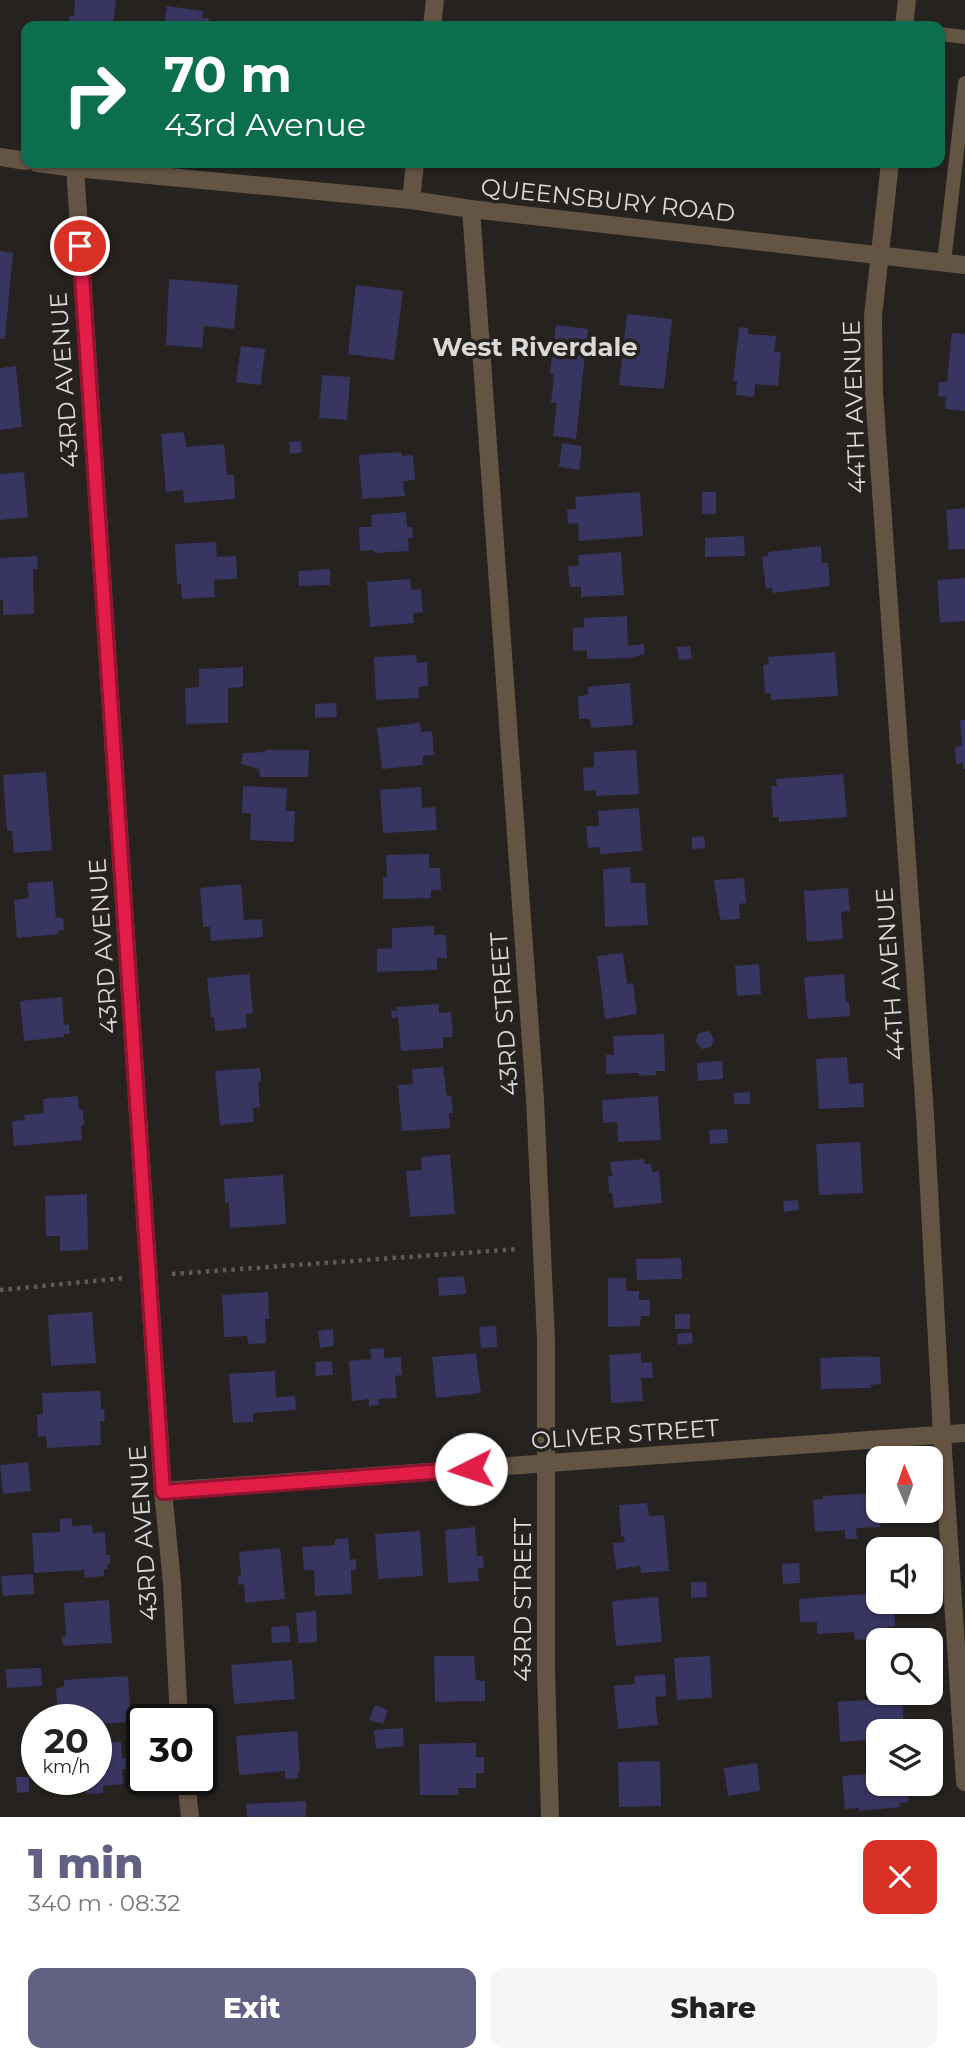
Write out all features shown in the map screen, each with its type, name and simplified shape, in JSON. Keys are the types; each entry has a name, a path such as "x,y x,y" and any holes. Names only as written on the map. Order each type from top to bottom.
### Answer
{"street":[{"path":"433,21 435,0"},
{"path":"905,21 907,0"},
{"path":"0,157 21,160"},
{"name":"QUEENSBURY ROAD","path":"75,168 411,200 965,265"},
{"name":"43RD AVENUE","path":"75,168 178,1704"},
{"path":"411,200 414,168"},
{"name":"44TH AVENUE","path":"889,168 873,316 874,392 925,1115 942,1435 965,1782"},
{"name":"43RD STREET","path":"471,209 534,1085 542,1247 546,1340 546,1670 550,1817"},
{"name":"OLIVER STREET","path":"163,1492 965,1433"},
{"path":"188,1795 190,1817"}],"lane":[{"path":"945,35 965,37"},
{"path":"944,262 965,83"}],"path":[{"path":"0,1290 150,1275 542,1247"}],"building":[{"path":"75,0 116,0 114,21 70,21 70,16 74,16"},
{"path":"167,6 203,11 202,18 209,18 209,21 165,21"},
{"path":"0,251 13,253 5,339 0,339"},
{"path":"169,279 238,285 234,329 204,326 202,348 166,345"},
{"path":"356,285 403,291 394,360 348,354"},
{"path":"627,314 672,319 664,389 619,385"},
{"path":"556,325 588,329 576,439 553,436 557,403 551,403 554,375 550,374"},
{"path":"739,327 748,328 748,334 776,336 774,352 781,352 778,386 755,384 754,397 736,395 737,381 733,381"},
{"path":"952,333 965,334 965,411 945,409 946,397 938,396 939,382 947,382"},
{"path":"241,346 265,349 261,385 236,382"},
{"path":"16,366 22,427 0,430 0,368"},
{"path":"322,375 350,377 347,420 319,418"},
{"path":"184,432 186,447 224,444 227,475 234,475 235,499 184,503 183,490 166,492 161,434"},
{"path":"301,441 302,452 290,454 289,442"},
{"path":"562,443 582,446 579,470 559,467"},
{"path":"401,452 402,456 413,455 415,480 403,481 405,496 362,499 359,455"},
{"path":"24,472 28,517 0,520 0,474"},
{"path":"640,492 643,536 579,541 578,523 568,524 567,510 576,509 575,497"},
{"path":"702,492 716,492 716,514 702,514"},
{"path":"965,508 965,549 949,550 946,510"},
{"path":"406,512 407,527 412,527 413,538 408,538 409,551 360,551 359,527 372,527 371,515"},
{"path":"744,536 745,556 705,557 705,538"},
{"path":"216,542 217,557 236,556 237,579 214,580 215,597 182,599 181,584 177,584 175,544"},
{"path":"821,546 822,563 828,563 830,586 773,593 772,588 766,589 762,557 768,556 768,552"},
{"path":"621,552 624,595 581,597 581,587 570,587 568,566 579,566 578,555"},
{"path":"37,556 38,569 33,569 34,614 3,615 3,600 0,600 0,558"},
{"path":"330,569 330,585 299,586 298,571"},
{"path":"965,578 965,621 940,623 937,580"},
{"path":"410,579 411,590 421,589 423,612 413,613 414,623 370,627 367,582"},
{"path":"627,616 628,646 644,644 645,654 629,658 587,659 587,650 573,651 573,628 584,627 584,618"},
{"path":"690,646 692,659 679,660 677,647"},
{"path":"835,652 838,696 771,700 770,693 765,693 763,665 769,664 768,657"},
{"path":"416,655 417,663 427,662 428,686 418,687 419,698 376,700 374,657"},
{"path":"243,667 243,687 228,688 228,723 186,724 185,688 199,687 199,669"},
{"path":"630,683 633,725 591,728 590,719 579,719 578,696 588,695 588,687"},
{"path":"336,703 337,717 315,718 315,704"},
{"path":"960,720 965,720 965,769 963,763 956,764 955,747 962,746"},
{"path":"420,723 421,732 432,731 434,755 423,756 423,765 382,769 377,728"},
{"path":"309,750 308,777 260,777 259,769 241,764 243,753"},
{"path":"636,750 639,794 596,796 596,790 584,791 583,768 594,767 594,752"},
{"path":"46,772 52,850 14,853 12,831 7,831 3,775"},
{"path":"843,774 847,817 779,822 779,817 773,817 771,786 777,786 776,779"},
{"path":"243,786 287,788 286,811 295,811 294,842 250,840 251,813 242,813"},
{"path":"421,787 422,808 435,807 437,830 383,833 380,790"},
{"path":"639,808 642,851 600,854 600,847 588,848 586,826 599,826 598,811"},
{"path":"704,836 705,848 692,849 692,837"},
{"path":"429,854 429,868 440,868 441,890 431,890 431,898 383,899 383,877 387,877 386,855"},
{"path":"630,867 631,883 645,883 648,925 605,927 603,869"},
{"path":"744,878 746,903 739,904 740,919 720,920 714,880"},
{"path":"53,881 56,918 63,918 64,930 58,931 58,934 17,938 14,900 29,898 27,883"},
{"path":"241,884 244,920 262,919 263,937 211,941 210,927 203,927 200,888"},
{"path":"848,888 850,911 841,912 843,939 807,942 804,891"},
{"path":"434,926 434,935 446,935 447,958 437,958 437,970 377,972 377,949 392,948 392,928"},
{"path":"623,953 627,984 633,983 637,1014 605,1019 597,956"},
{"path":"759,964 761,994 737,996 735,966"},
{"path":"249,974 253,1013 246,1014 247,1028 215,1031 207,978"},
{"path":"844,974 850,1016 808,1019 804,977"},
{"path":"62,997 64,1025 69,1024 70,1034 24,1041 20,1001"},
{"path":"439,1004 439,1013 451,1012 453,1037 443,1037 443,1048 401,1051 398,1017 392,1018 391,1011 397,1011 396,1007"},
{"path":"709,1031 714,1039 711,1047 702,1049 695,1041 699,1033"},
{"path":"664,1034 665,1071 656,1071 656,1075 639,1076 639,1073 606,1074 606,1055 614,1055 613,1036"},
{"path":"847,1057 849,1084 863,1083 864,1107 819,1109 816,1059"},
{"path":"722,1061 723,1079 698,1081 697,1063"},
{"path":"443,1067 447,1096 451,1096 453,1113 449,1113 450,1128 402,1131 398,1085 413,1084 412,1069"},
{"path":"260,1068 260,1107 253,1108 254,1122 220,1125 215,1071"},
{"path":"750,1092 750,1104 734,1104 734,1093"},
{"path":"78,1096 79,1110 83,1110 82,1140 14,1146 12,1121 25,1120 24,1115 44,1113 43,1099"},
{"path":"658,1096 661,1140 618,1142 617,1122 603,1123 602,1100"},
{"path":"727,1129 728,1143 710,1144 709,1130"},
{"path":"860,1142 863,1193 819,1195 816,1144"},
{"path":"450,1154 455,1214 410,1217 406,1171 422,1170 421,1157"},
{"path":"644,1159 645,1164 651,1164 652,1172 659,1171 662,1203 614,1208 612,1193 609,1193 608,1176 612,1176 610,1162"},
{"path":"283,1175 286,1224 230,1228 229,1202 225,1203 224,1179"},
{"path":"87,1194 88,1250 60,1251 60,1236 46,1236 45,1196"},
{"path":"798,1200 799,1210 784,1212 783,1201"},
{"path":"681,1258 682,1279 637,1280 636,1259"},
{"path":"464,1276 466,1294 439,1296 438,1278"},
{"path":"608,1278 626,1278 626,1291 639,1291 639,1300 650,1300 650,1316 641,1316 640,1326 608,1327"},
{"path":"268,1292 266,1343 248,1344 247,1336 224,1337 222,1295"},
{"path":"92,1312 96,1363 51,1366 48,1315"},
{"path":"675,1314 690,1314 690,1329 675,1329"},
{"path":"496,1326 497,1347 481,1348 479,1327"},
{"path":"333,1329 334,1346 320,1348 318,1331"},
{"path":"692,1332 693,1343 678,1345 677,1334"},
{"path":"384,1348 384,1358 401,1357 402,1375 395,1376 397,1398 378,1399 379,1405 369,1406 369,1399 352,1401 349,1361 371,1359 370,1349"},
{"path":"476,1353 481,1393 436,1398 432,1357"},
{"path":"641,1353 641,1363 652,1362 653,1378 641,1378 643,1401 611,1403 609,1355"},
{"path":"880,1357 881,1384 871,1385 871,1388 821,1389 820,1358"},
{"path":"332,1361 333,1375 316,1376 315,1362"},
{"path":"275,1371 276,1397 295,1396 296,1410 253,1413 253,1422 233,1423 229,1374"},
{"path":"100,1391 105,1421 100,1421 101,1445 47,1448 46,1436 38,1437 37,1415 43,1414 42,1393"},
{"path":"28,1462 31,1491 3,1494 0,1465"},
{"path":"866,1494 866,1523 888,1523 880,1524 880,1527 856,1528 857,1539 845,1539 845,1530 815,1532 813,1500 823,1499 823,1496"},
{"path":"647,1503 649,1516 664,1515 669,1571 641,1573 640,1566 616,1569 613,1543 625,1542 621,1535 619,1505"},
{"path":"72,1518 72,1526 92,1525 93,1533 105,1532 106,1555 110,1555 110,1564 104,1569 104,1576 85,1578 84,1570 34,1573 32,1533 60,1532 60,1519"},
{"path":"475,1527 477,1556 483,1556 484,1568 478,1568 479,1581 448,1583 445,1530"},
{"path":"420,1531 423,1576 378,1579 375,1534"},
{"path":"348,1538 350,1560 356,1559 356,1570 351,1570 352,1594 315,1596 314,1570 304,1570 302,1547 335,1545 335,1539"},
{"path":"280,1548 285,1599 245,1603 244,1584 238,1585 238,1576 241,1575 239,1552"},
{"path":"799,1563 800,1583 783,1584 782,1564"},
{"path":"33,1574 34,1594 3,1596 1,1576"},
{"path":"691,1582 706,1582 707,1597 691,1598"},
{"path":"866,1594 866,1614 895,1614 895,1626 866,1628 866,1639 855,1640 854,1632 817,1634 817,1622 800,1622 799,1599"},
{"path":"658,1597 662,1642 616,1646 612,1601"},
{"path":"109,1600 112,1643 63,1646 62,1637 66,1636 64,1603"},
{"path":"316,1611 317,1642 298,1643 296,1613"},
{"path":"289,1626 290,1642 272,1643 271,1627"},
{"path":"434,1656 474,1656 476,1680 485,1681 485,1701 435,1702"},
{"path":"710,1656 712,1698 677,1700 674,1658"},
{"path":"292,1660 295,1699 234,1704 231,1665"},
{"path":"41,1668 42,1686 7,1688 6,1669"},
{"path":"665,1674 666,1696 655,1697 658,1725 618,1729 614,1686 635,1684 634,1676"},
{"path":"128,1676 130,1704 126,1704 126,1722 112,1723 112,1704 57,1704 56,1688 64,1687 64,1680"},
{"path":"866,1700 866,1705 902,1705 903,1719 866,1719 866,1740 840,1742 838,1702"},
{"path":"375,1705 388,1710 383,1724 369,1720"},
{"path":"403,1728 404,1746 376,1749 374,1730"},
{"path":"297,1731 300,1771 298,1778 285,1779 285,1771 239,1775 236,1736"},
{"path":"112,1742 121,1742 122,1758 126,1758 126,1769 122,1769 123,1784 112,1785"},
{"path":"476,1743 476,1757 484,1757 484,1773 476,1773 476,1788 458,1788 458,1795 420,1795 419,1744"},
{"path":"660,1761 661,1806 619,1807 618,1762"},
{"path":"757,1763 760,1791 728,1796 724,1768"},
{"path":"866,1774 866,1796 908,1796 909,1802 899,1803 900,1807 859,1811 858,1808 845,1809 842,1776"},
{"path":"16,1777 21,1777 21,1793 17,1793"},
{"path":"306,1801 306,1817 247,1817 246,1804"}],"district":[{"name":"West Riverdale","path":"535,347"}],"route":[{"path":"80,246 163,1492 471,1469"}]}
